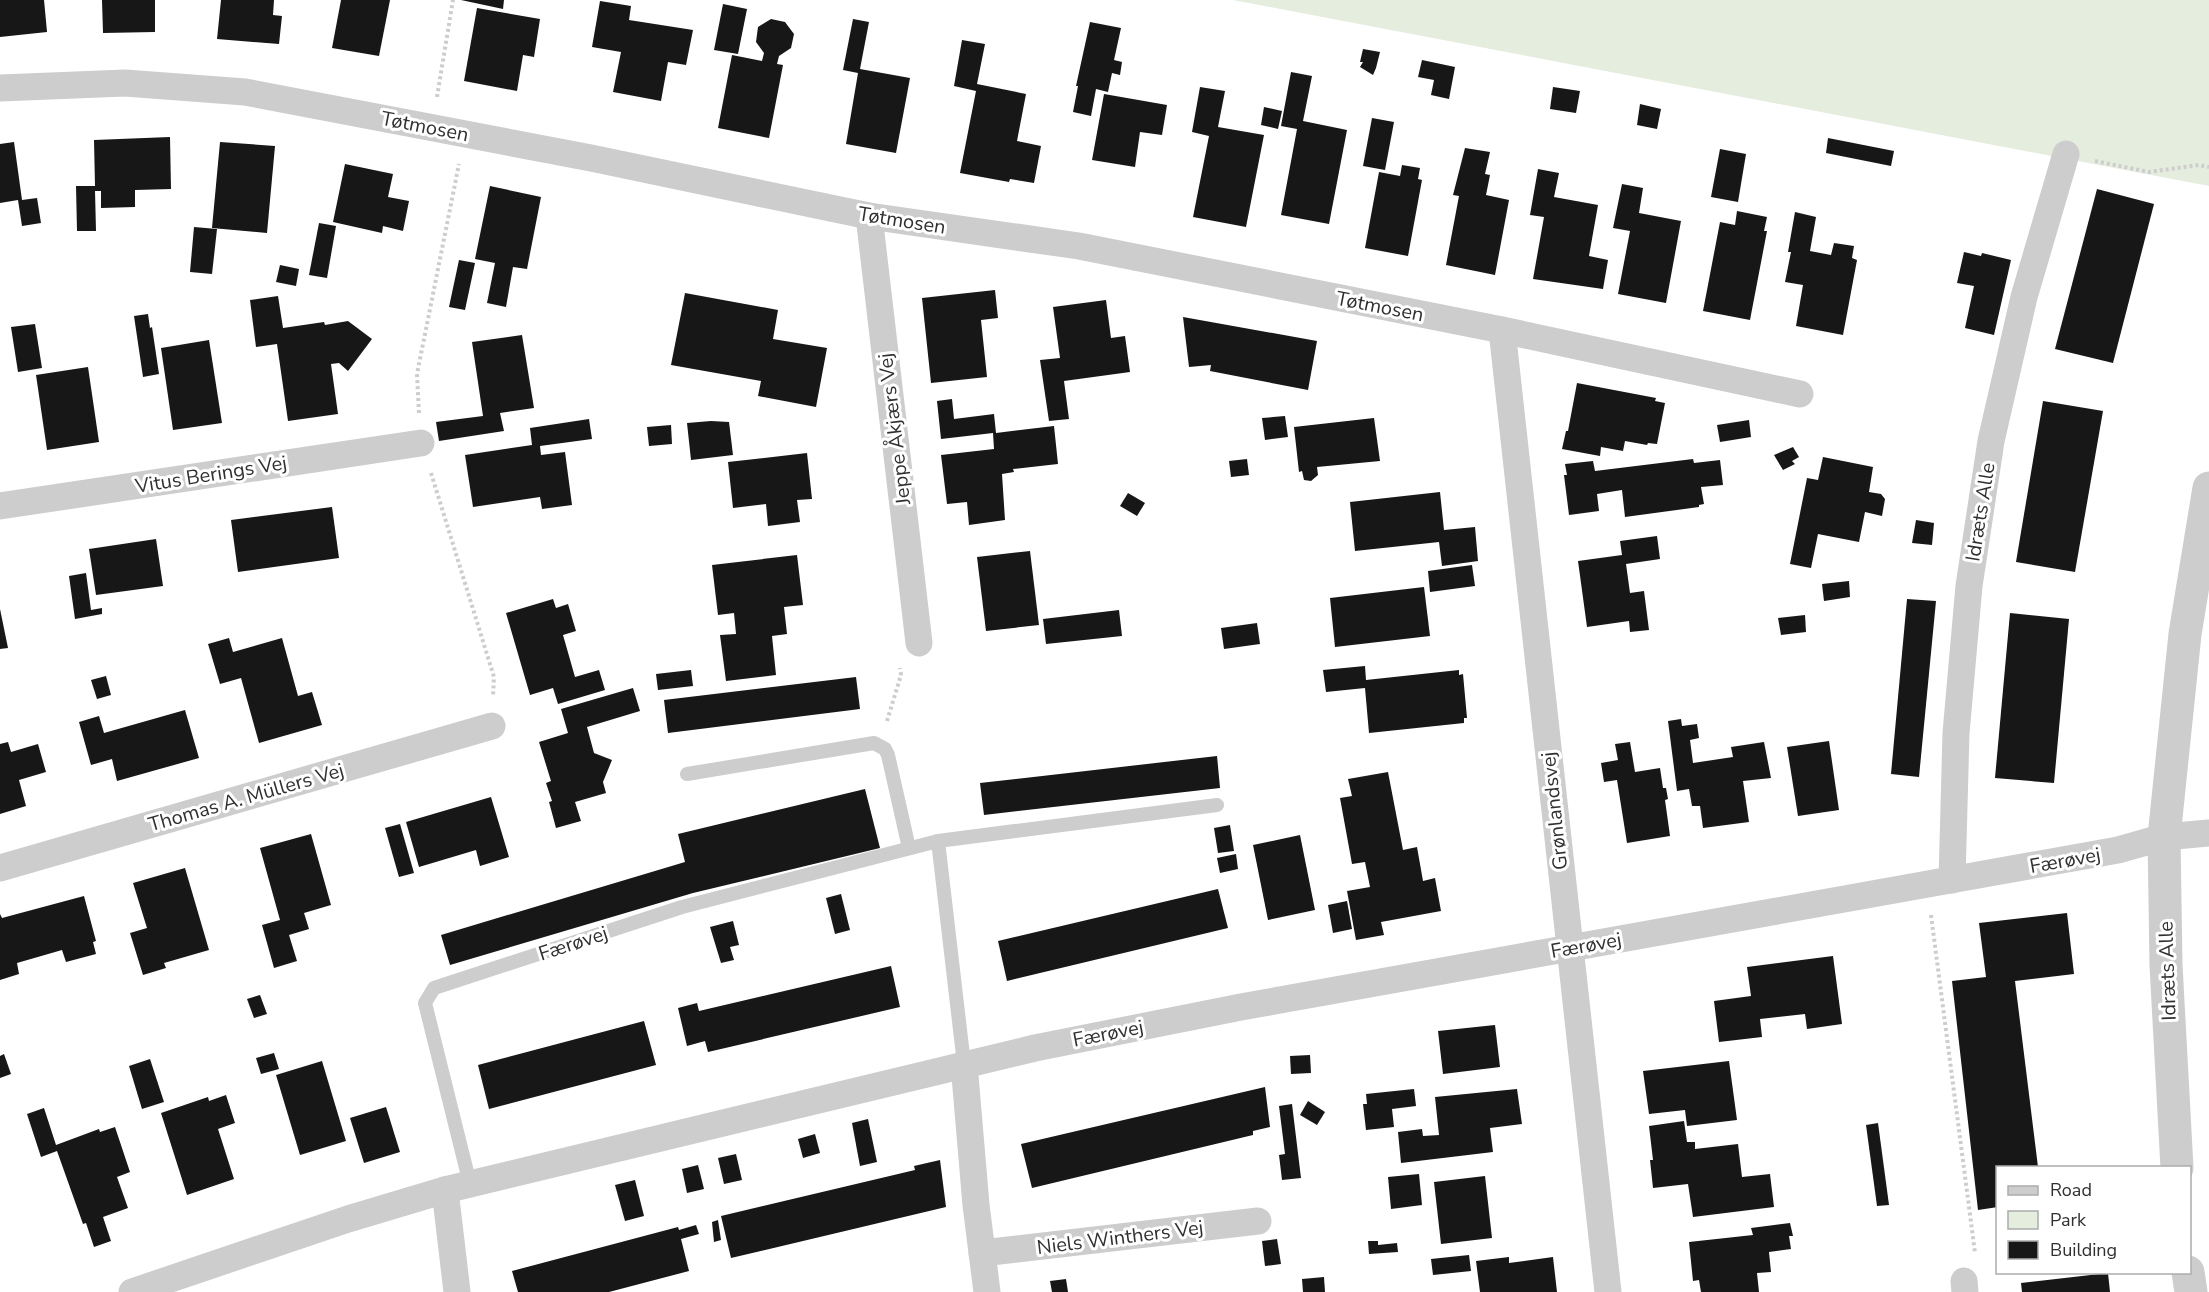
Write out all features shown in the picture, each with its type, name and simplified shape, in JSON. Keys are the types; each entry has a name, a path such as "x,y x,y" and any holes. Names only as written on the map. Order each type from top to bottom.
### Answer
{"street":[{"name":"Tøtmosen","path":"0,88 125,83 245,92 591,158 869,216 1079,246 1502,330 1800,394"},
{"name":"Idræts Alle","path":"1940,882 1969,586 1991,441 2024,297 2066,154"},
{"name":"Jeppe Åkjærs Vej","path":"869,216 919,643"},
{"name":"Grønlandsvej","path":"1502,330 1608,1292"},
{"name":"Vitus Berings Vej","path":"0,506 421,443"},
{"name":"Idræts Alle","path":"2177,1166 2166,964 2164,837 2186,634 2209,488"},
{"name":"Thomas A. Müllers Vej","path":"0,868 492,726"},
{"name":"Færøvej","path":"132,1292 348,1219 457,1187 1035,1048 1241,1007 2118,850 2164,837 2209,833"},
{"path":"964,1064 976,1205 987,1292"},
{"path":"457,1187 457,1292"},
{"name":"Niels Winthers Vej","path":"982,1253 1258,1221"},
{"path":"2188,1274 2190,1292"}],"lane":[{"path":"687,774 874,742 880,745 888,755 909,849"},
{"name":"Færøvej","path":"457,1187 425,1003 434,988 682,908 938,841 1217,805"},
{"path":"938,841 964,1064"}],"path":[{"path":"432,128 453,0"},
{"path":"2066,154 2149,172 2199,165 2209,167"},
{"path":"880,745 902,670 896,664 894,653 919,643"},
{"path":"1940,882 1969,1279"}],"green space":[{"path":"1233,0 2209,0 2209,186"}],"building":[{"path":"0,0 44,0 47,32 0,37"},
{"path":"102,0 155,0 155,32 103,33"},
{"path":"221,0 274,0 273,15 282,16 279,44 217,39"},
{"path":"341,0 390,0 379,56 332,48"},
{"path":"461,0 504,0 503,9"},
{"path":"600,1 631,6 629,20 693,30 686,65 668,62 661,101 613,92 621,52 592,47"},
{"path":"723,4 747,9 738,54 714,50"},
{"path":"477,8 540,19 534,57 523,55 517,91 464,81"},
{"path":"771,19 785,22 794,34 791,48 779,56 777,64 783,65 769,138 718,128 732,55 762,61 764,53 756,42 758,27"},
{"path":"853,19 869,22 860,69 910,78 896,153 846,144 858,73 843,70"},
{"path":"1090,22 1121,28 1114,60 1122,62 1120,75 1112,73 1108,92 1096,89 1091,116 1073,112 1078,86 1076,86"},
{"path":"962,40 985,44 977,84 1026,94 1017,141 1041,146 1034,183 1010,179 1009,182 960,173 976,91 954,86"},
{"path":"1363,49 1380,52 1373,75 1360,67 1363,62 1360,62"},
{"path":"1422,60 1455,67 1449,99 1431,95 1434,80 1418,77"},
{"path":"1291,72 1312,76 1303,121 1347,130 1329,224 1281,215 1297,129 1281,126"},
{"path":"1200,87 1225,91 1218,127 1264,135 1246,227 1193,217 1209,136 1192,132"},
{"path":"1553,87 1580,91 1576,113 1550,109"},
{"path":"1104,94 1167,105 1162,135 1140,132 1135,167 1092,160"},
{"path":"1640,104 1661,109 1657,129 1637,125"},
{"path":"1264,107 1282,111 1278,129 1261,125"},
{"path":"1372,118 1394,122 1385,170 1363,166"},
{"path":"170,137 171,189 135,190 135,207 101,208 101,191 95,191 96,231 77,231 76,186 95,186 94,140"},
{"path":"1828,138 1894,151 1891,166 1826,153"},
{"path":"14,142 22,200 37,198 41,223 22,226 18,200 0,203 0,144"},
{"path":"220,142 275,146 267,233 212,228"},
{"path":"1465,148 1490,152 1485,174 1490,175 1486,195 1509,200 1495,275 1446,265 1459,196 1453,195"},
{"path":"1720,149 1746,154 1738,202 1711,197"},
{"path":"345,164 393,174 388,197 409,201 403,231 383,226 382,233 333,222"},
{"path":"1402,165 1420,168 1418,179 1422,180 1408,256 1365,248 1379,172 1400,176"},
{"path":"1538,169 1559,173 1554,197 1598,205 1589,256 1608,260 1603,289 1533,279 1544,217 1530,215"},
{"path":"1622,184 1643,188 1639,213 1681,221 1666,303 1618,294 1630,231 1613,228"},
{"path":"490,186 541,197 527,269 513,267 506,307 487,303 495,263 475,259"},
{"path":"2097,189 2154,204 2113,363 2055,349"},
{"path":"1737,211 1767,217 1764,231 1767,231 1750,320 1703,311 1720,222 1735,225"},
{"path":"1795,212 1816,217 1810,251 1831,255 1834,243 1854,246 1852,258 1857,260 1843,335 1796,326 1803,285 1785,282"},
{"path":"319,223 336,226 327,278 309,275"},
{"path":"194,227 217,229 212,274 190,272"},
{"path":"1964,252 1981,256 1982,253 2011,260 1994,335 1965,328 1974,286 1957,283"},
{"path":"459,260 475,263 465,310 449,307"},
{"path":"280,265 299,269 296,286 276,282"},
{"path":"995,290 998,318 981,320 987,377 931,383 922,298"},
{"path":"685,293 778,310 773,339 827,348 816,407 758,396 761,381 671,365"},
{"path":"278,296 283,328 348,321 372,339 348,371 339,363 331,364 338,414 288,421 277,344 256,347 250,300"},
{"path":"1106,300 1111,338 1125,336 1130,372 1064,381 1069,419 1049,421 1040,360 1060,358 1053,307"},
{"path":"148,314 159,374 143,377 134,316"},
{"path":"1183,317 1317,341 1308,390 1210,371 1211,365 1189,367"},
{"path":"35,324 42,368 18,372 11,327"},
{"path":"522,335 534,408 500,413 504,431 439,441 436,422 483,416 472,342"},
{"path":"209,340 222,423 173,430 161,348"},
{"path":"88,367 99,442 47,450 36,375"},
{"path":"1577,383 1656,398 1655,401 1665,403 1657,444 1648,443 1647,445 1625,441 1623,451 1601,447 1600,456 1562,449 1566,431 1568,431"},
{"path":"952,399 954,419 994,414 996,433 1054,426 1058,464 1013,469 1014,472 1002,474 1005,520 969,525 967,502 947,504 941,455 994,449 993,433 941,439 937,401"},
{"path":"2043,401 2103,411 2075,572 2016,562"},
{"path":"1285,416 1288,437 1265,440 1262,418"},
{"path":"1374,418 1380,461 1317,467 1318,475 1311,481 1304,480 1302,471 1299,472 1294,427"},
{"path":"589,419 592,439 540,446 541,455 565,452 572,505 542,509 540,497 473,507 465,455 532,445 530,428"},
{"path":"1749,420 1751,437 1720,442 1717,425"},
{"path":"729,422 733,455 691,460 687,423"},
{"path":"671,425 672,444 649,446 647,427"},
{"path":"1793,447 1799,457 1792,461 1795,464 1783,470 1774,455"},
{"path":"807,453 812,499 797,500 800,522 768,526 766,504 733,508 728,462"},
{"path":"1823,457 1873,467 1869,492 1881,494 1885,499 1882,516 1865,512 1859,542 1818,534 1811,568 1790,564 1807,478 1818,480"},
{"path":"1247,459 1249,475 1231,477 1229,461"},
{"path":"1693,459 1694,463 1720,460 1723,485 1701,487 1704,504 1699,507 1625,517 1622,490 1597,494 1599,511 1569,515 1564,475 1567,475 1565,464 1593,461 1595,471"},
{"path":"1440,492 1444,530 1475,527 1478,561 1442,566 1439,542 1355,551 1350,502"},
{"path":"1128,493 1145,503 1137,516 1120,506"},
{"path":"332,507 339,558 238,572 231,520"},
{"path":"1916,520 1934,523 1932,545 1912,543"},
{"path":"1657,536 1660,559 1626,564 1630,593 1644,591 1649,630 1630,632 1629,621 1587,627 1578,561 1622,555 1620,541"},
{"path":"156,539 163,586 96,595 89,549"},
{"path":"1030,551 1039,625 986,631 977,557"},
{"path":"797,555 803,605 784,607 787,634 772,636 776,675 726,681 720,635 736,634 734,613 718,615 712,565"},
{"path":"1472,565 1475,586 1430,592 1428,571"},
{"path":"86,573 91,610 102,608 102,614 75,619 69,576"},
{"path":"1849,581 1850,597 1824,601 1822,584"},
{"path":"1424,587 1430,636 1335,647 1330,598"},
{"path":"553,599 556,608 568,604 576,631 563,635 575,677 599,670 605,690 558,704 553,688 530,695 506,613"},
{"path":"1907,599 1936,601 1919,777 1891,774"},
{"path":"0,609 8,648 0,649"},
{"path":"1119,610 1122,636 1046,644 1043,619"},
{"path":"2010,613 2069,619 2054,783 1995,778"},
{"path":"1805,615 1806,632 1781,635 1778,618"},
{"path":"1257,623 1260,644 1224,649 1221,628"},
{"path":"229,638 233,652 282,638 298,696 312,692 322,725 259,743 241,678 220,684 208,644"},
{"path":"1365,666 1366,680 1459,670 1459,675 1463,674 1467,718 1464,718 1464,723 1369,733 1365,688 1326,692 1323,670"},
{"path":"691,670 693,686 658,690 656,674"},
{"path":"106,676 111,695 97,699 91,680"},
{"path":"856,677 860,709 668,733 664,700"},
{"path":"633,688 640,711 587,727 594,753 612,760 603,782 606,793 575,802 581,821 556,828 549,802 552,801 546,783 551,781 539,742 568,733 561,709"},
{"path":"185,710 199,758 117,781 112,759 91,765 79,722 99,716 104,733"},
{"path":"1681,719 1682,726 1697,724 1699,738 1690,740 1693,763 1733,757 1731,747 1764,742 1771,778 1743,781 1749,822 1703,828 1700,806 1692,806 1689,789 1677,791 1668,721"},
{"path":"1829,741 1839,810 1798,816 1787,747"},
{"path":"8,742 11,752 38,744 46,772 19,780 26,806 0,814 0,744"},
{"path":"1630,742 1635,772 1660,768 1663,788 1666,788 1668,799 1665,800 1670,836 1627,843 1617,780 1604,782 1601,763 1618,760 1615,744"},
{"path":"1217,756 1220,788 984,815 980,783"},
{"path":"1388,772 1403,850 1417,847 1423,881 1435,878 1441,911 1381,922 1384,935 1356,940 1347,891 1370,887 1365,862 1352,864 1340,798 1352,796 1348,779"},
{"path":"865,789 880,848 693,893 450,965 441,935 685,862 678,834"},
{"path":"491,797 509,857 480,866 476,850 419,867 406,822"},
{"path":"400,824 414,873 399,877 385,828"},
{"path":"1230,825 1234,851 1218,853 1214,828"},
{"path":"311,834 331,905 304,913 309,929 289,935 297,961 274,968 262,925 280,920 260,848"},
{"path":"1300,835 1315,910 1268,920 1253,845"},
{"path":"1236,854 1238,869 1220,873 1217,858"},
{"path":"185,868 209,950 164,963 166,968 143,975 130,933 147,928 133,883"},
{"path":"1218,889 1228,928 1007,981 998,941"},
{"path":"841,894 850,930 835,934 826,898"},
{"path":"84,896 96,941 93,942 96,954 66,962 62,950 17,963 19,974 0,980 0,914 2,918"},
{"path":"1347,901 1352,929 1333,933 1328,905"},
{"path":"2067,913 2074,974 2015,981 2038,1166 1996,1166 1996,1207 1978,1210 1952,981 1986,977 1979,923"},
{"path":"733,921 739,945 730,947 734,960 721,963 710,927"},
{"path":"1833,956 1842,1024 1807,1029 1805,1014 1760,1019 1762,1037 1719,1042 1714,1001 1751,996 1747,967"},
{"path":"891,966 900,1007 708,1052 705,1041 687,1046 678,1008 697,1003 699,1011"},
{"path":"260,995 267,1014 254,1018 247,999"},
{"path":"644,1021 656,1065 489,1109 478,1065"},
{"path":"1495,1025 1500,1067 1443,1074 1438,1031"},
{"path":"274,1053 279,1069 261,1074 256,1058"},
{"path":"4,1054 11,1074 0,1078 0,1056"},
{"path":"1310,1055 1311,1073 1291,1074 1290,1056"},
{"path":"150,1059 164,1102 142,1109 129,1066"},
{"path":"322,1061 346,1141 300,1155 276,1075"},
{"path":"1729,1061 1737,1120 1687,1126 1685,1110 1649,1114 1643,1071"},
{"path":"1265,1087 1270,1127 1253,1131 1253,1135 1032,1188 1021,1144"},
{"path":"1414,1089 1416,1106 1392,1109 1394,1127 1366,1130 1363,1104 1367,1104 1366,1094"},
{"path":"1517,1089 1522,1124 1490,1128 1493,1152 1401,1163 1398,1132 1422,1129 1423,1136 1439,1135 1435,1097"},
{"path":"226,1095 235,1123 218,1129 234,1179 187,1195 161,1113 208,1097 209,1101"},
{"path":"1308,1101 1325,1112 1317,1125 1300,1115"},
{"path":"1292,1104 1301,1178 1282,1180 1279,1155 1285,1154 1279,1106"},
{"path":"386,1107 400,1152 364,1163 350,1118"},
{"path":"44,1108 56,1145 99,1129 100,1132 115,1127 130,1172 117,1177 128,1208 103,1217 111,1241 94,1247 86,1223 83,1224 57,1151 41,1157 27,1114"},
{"path":"868,1119 877,1162 860,1166 852,1123"},
{"path":"1684,1121 1687,1142 1695,1142 1695,1149 1738,1144 1742,1177 1770,1174 1774,1207 1693,1217 1688,1184 1653,1188 1650,1160 1653,1160 1649,1126"},
{"path":"1878,1123 1889,1205 1877,1206 1866,1125"},
{"path":"815,1134 820,1153 803,1158 798,1139"},
{"path":"736,1154 742,1180 724,1184 718,1158"},
{"path":"940,1160 946,1207 731,1258 721,1216 915,1170 914,1166"},
{"path":"698,1165 704,1189 687,1193 682,1169"},
{"path":"1419,1174 1422,1205 1391,1209 1388,1177"},
{"path":"1485,1176 1492,1238 1441,1244 1434,1182"},
{"path":"635,1180 644,1216 625,1221 615,1185"},
{"path":"718,1220 721,1240 714,1242 712,1222"},
{"path":"1790,1223 1793,1236 1789,1236 1791,1249 1769,1252 1771,1272 1757,1273 1759,1292 1701,1292 1699,1280 1693,1281 1689,1242 1753,1235 1751,1228"},
{"path":"696,1225 699,1234 681,1239 689,1271 609,1292 518,1292 512,1271 678,1227 679,1230"},
{"path":"1277,1239 1281,1264 1265,1266 1262,1241"},
{"path":"1368,1241 1378,1241 1378,1245 1397,1243 1398,1252 1369,1254"},
{"path":"1469,1255 1471,1271 1433,1275 1431,1259"},
{"path":"1509,1257 1509,1263 1553,1257 1557,1292 1480,1292 1476,1261"},
{"path":"2108,1274 2110,1292 2022,1292 2021,1283"},
{"path":"1324,1277 1325,1292 1303,1292 1302,1279"},
{"path":"1066,1279 1068,1292 1052,1292 1050,1281"}]}
